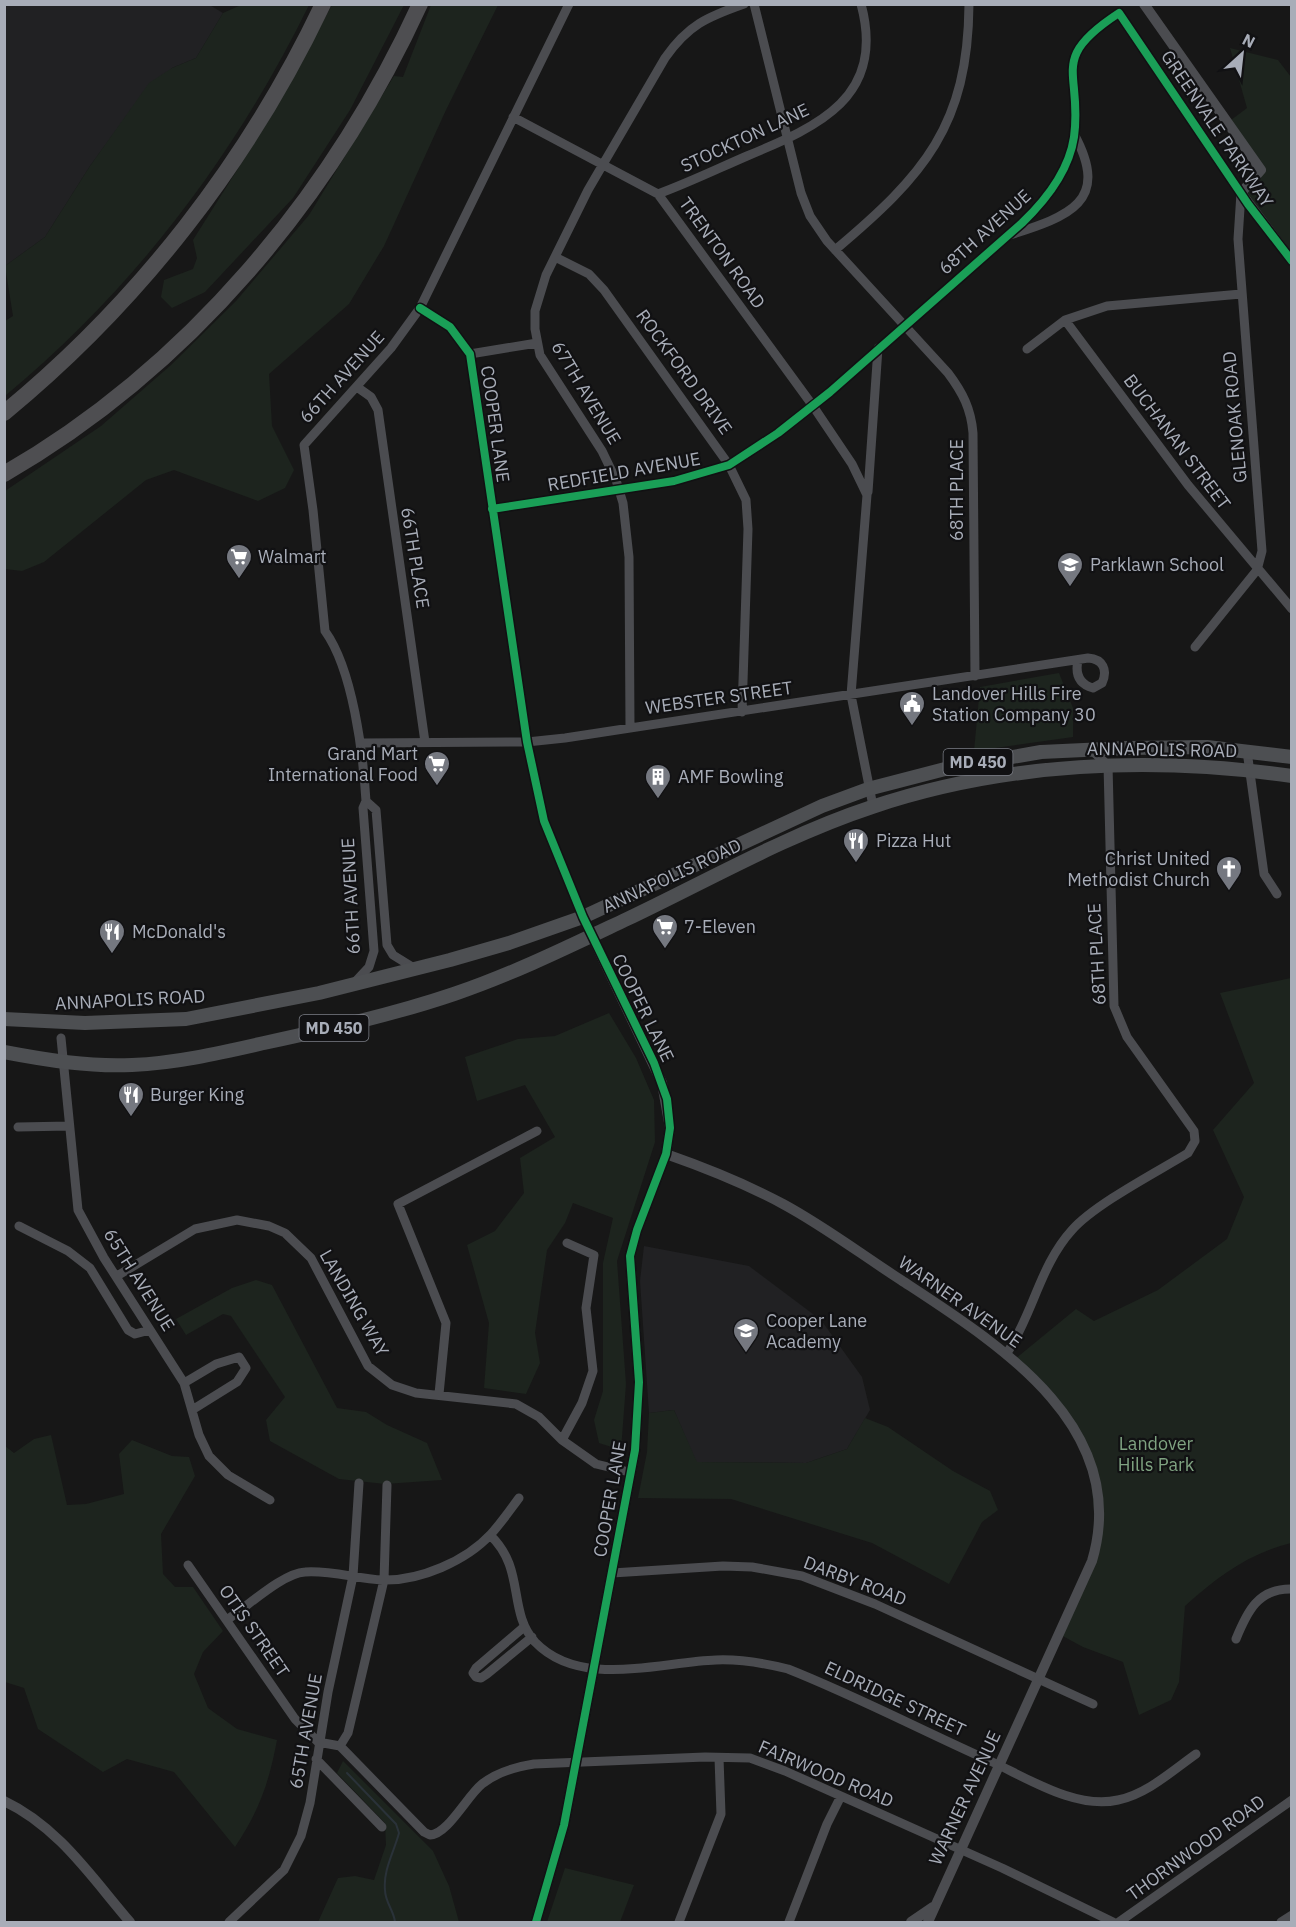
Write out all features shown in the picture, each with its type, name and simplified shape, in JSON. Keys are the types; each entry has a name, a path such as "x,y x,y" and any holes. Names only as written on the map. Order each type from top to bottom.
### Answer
{"highway":[{"path":"4,413 100,325 182,233 265,113 323,4"},
{"path":"4,474 64,437 106,406 179,343 241,278 305,200 336,156 387,71 420,4"}],"main road":[{"name":"ANNAPOLIS ROAD","path":"4,1019 85,1023 186,1019 308,996 509,943 583,917 822,806 868,789 981,762 1041,752 1207,747 1292,757"},
{"name":"ANNAPOLIS ROAD","path":"4,1052 63,1062 131,1065 191,1060 343,1025 455,994 521,967 802,835 873,806 1008,776 1108,765 1179,765 1250,770 1292,776"}],"street":[{"name":"66TH AVENUE","path":"353,984 369,967 374,951 363,808 366,801 362,743 336,647 325,631 314,510 304,445 391,348 420,308 569,4"},
{"name":"67TH AVENUE","path":"630,728 628,537 620,491 593,434 552,377 537,343 535,311 538,295 555,257 602,163 676,44 701,21 744,4"},
{"path":"754,4 806,207 835,250 903,325"},
{"name":"STOCKTON LANE","path":"658,194 787,138 824,120 835,111 855,88 868,46 868,31 861,4"},
{"path":"835,250 910,181 927,159 943,132 961,89 968,45 969,4"},
{"name":"GREENVALE PARKWAY","path":"1144,4 1261,170 1241,193"},
{"name":"GREENVALE PARKWAY","path":"1119,13 1241,193 1292,261"},
{"name":"68TH AVENUE","path":"813,406 1047,196 1065,164 1074,134 1074,57 1088,36 1119,13"},
{"name":"TRENTON ROAD","path":"513,117 658,194 813,406"},
{"path":"1005,236 1064,213 1084,196 1089,181 1088,163 1074,134"},
{"name":"GLENOAK ROAD","path":"1195,647 1257,570 1261,561 1262,540 1241,294 1238,222 1241,193"},
{"name":"ROCKFORD DRIVE","path":"555,257 597,281 729,465 742,488 748,514 742,712"},
{"path":"1027,349 1065,320 1084,312 1132,302 1241,294"},
{"name":"COOPER LANE","path":"420,308 450,327 470,354 526,742 544,821 583,917 662,1083 670,1121 666,1154 637,1230 630,1256 639,1382 635,1450 629,1472 577,1764 557,1857 536,1923"},
{"name":"BUCHANAN STREET","path":"1065,320 1148,433 1257,570 1292,609"},
{"name":"68TH PLACE","path":"903,325 959,388 970,412 973,433 975,676"},
{"path":"470,354 537,343"},
{"path":"873,806 851,695 878,348"},
{"name":"66TH PLACE","path":"357,387 371,397 378,410 425,742"},
{"path":"813,406 852,464 867,495"},
{"name":"REDFIELD AVENUE","path":"492,509 620,491 702,475 729,465 813,406"},
{"name":"WEBSTER STREET","path":"362,743 526,742 742,712 1078,660"},
{"path":"1090,749 1108,765"},
{"path":"1247,751 1264,874 1276,894"},
{"name":"68TH PLACE","path":"1007,1353 1024,1325 1041,1282 1072,1230 1095,1212 1188,1154 1195,1141 1194,1131 1127,1037 1114,1006 1108,765"},
{"name":"66TH AVENUE","path":"366,801 376,810 387,945 393,955 414,968"},
{"name":"65TH AVENUE","path":"61,1038 78,1210 104,1258 184,1383 199,1435 209,1456 228,1475 270,1500"},
{"path":"18,1127 69,1126"},
{"path":"439,1394 446,1323 398,1204 537,1131"},
{"name":"WARNER AVENUE","path":"666,1154 785,1205 927,1296 1007,1353 1028,1371 1065,1414 1079,1437 1096,1480 1099,1530 1092,1561 933,1907 928,1923"},
{"name":"LANDING WAY","path":"117,1276 195,1228 237,1220 269,1226 285,1233 311,1258 368,1366 392,1385 416,1393 516,1404 539,1417 562,1440 596,1464 629,1472"},
{"path":"19,1227 68,1251 90,1268 128,1330 135,1334 150,1330"},
{"path":"562,1440 582,1404 592,1371 586,1308 594,1255 567,1243"},
{"path":"90,1268 104,1258"},
{"path":"184,1383 216,1364 239,1357 246,1368 237,1382 192,1410"},
{"name":"65TH AVENUE","path":"229,1923 275,1881 294,1854 306,1819 318,1742 353,1576 359,1483"},
{"name":"65TH AVENUE","path":"340,1746 348,1733 384,1580 387,1485"},
{"path":"228,1619 289,1576 305,1572 384,1580 400,1579 435,1569 466,1554 490,1535 519,1498"},
{"path":"490,1535 501,1545 511,1565 524,1627 473,1673 476,1677 481,1678 532,1637"},
{"name":"OTIS STREET","path":"188,1565 296,1719 318,1742"},
{"name":"DARBY ROAD","path":"612,1573 723,1566 752,1567 802,1576 875,1604 1094,1704"},
{"path":"1236,1639 1247,1612 1258,1599 1276,1590 1292,1589"},
{"name":"ELDRIDGE STREET","path":"524,1627 547,1652 562,1659 595,1668 613,1670 718,1660 764,1663 815,1680 1065,1794 1101,1802 1117,1801 1139,1792 1196,1754"},
{"path":"318,1742 340,1746"},
{"name":"FAIRWOOD ROAD","path":"340,1746 424,1832 436,1835 443,1831 466,1801 493,1776 514,1768 534,1764 750,1758 960,1850 1113,1923"},
{"path":"679,1923 721,1814 719,1758"},
{"path":"316,1759 382,1827"},
{"path":"789,1923 827,1824 841,1796"},
{"name":"THORNWOOD ROAD","path":"1119,1923 1292,1800"},
{"path":"4,1802 32,1816 59,1839 130,1923"},
{"name":"WARNER AVENUE","path":"911,1923 933,1907"},
{"path":"1281,1923 1292,1915"}],"shaded area":[{"path":"208,4 223,13 196,58 172,68 117,129 90,166 45,237 5,266 5,5"},
{"name":"Cooper Lane Academy","path":"644,1246 749,1266 821,1320 862,1377 870,1410 847,1449 806,1463 696,1462 674,1410 649,1413 640,1281"}],"green space":[{"path":"241,5 309,5 248,115 178,217 97,311 5,396 5,321 13,316 5,266 45,237 90,166 149,83 172,68 196,58 223,13"},
{"path":"332,5 404,5 350,110 293,198 205,292 172,308 161,297 164,280 193,269 197,258 193,240 273,113"},
{"path":"431,5 498,5 446,110 384,246 349,304 269,374 272,426 294,470 285,488 258,501 174,470 146,480 44,562 22,571 5,569 5,491 101,426 171,365 236,301 309,215 394,76 403,77"},
{"path":"1230,48 1278,60 1291,77 1291,261 1241,193 1261,170 1227,123 1247,108"},
{"path":"1059,673 1073,708 1073,737 974,751 980,687"},
{"name":"Landover Hills Park","path":"1291,978 1291,1543 1261,1553 1234,1567 1185,1606 1179,1682 1171,1700 1139,1715 1123,1662 1083,1647 1059,1634 1097,1543 1089,1460 1065,1414 1015,1359 1076,1309 1094,1321 1158,1290 1227,1239 1244,1197 1213,1130 1254,1083 1220,993"},
{"path":"609,1013 636,1058 654,1100 655,1142 617,1261 626,1384 621,1450 599,1443 594,1420 603,1391 603,1263 613,1218 573,1203 565,1223 547,1250 535,1333 540,1363 526,1394 484,1388 489,1323 467,1245 495,1231 524,1193 520,1158 555,1137 525,1085 477,1101 465,1057 518,1039 555,1036"},
{"path":"256,1280 272,1285 337,1408 366,1412 387,1425 427,1443 442,1480 385,1484 339,1479 270,1441 266,1420 285,1397 231,1316 223,1314 186,1335 176,1319 232,1288"},
{"path":"674,1410 697,1462 806,1463 847,1449 865,1418 888,1427 953,1471 990,1491 998,1510 982,1522 949,1584 872,1543 731,1499 638,1498 647,1452 649,1413"},
{"path":"51,1435 67,1505 86,1504 124,1494 119,1454 132,1440 172,1456 189,1457 195,1476 161,1534 163,1574 175,1587 193,1587 223,1631 203,1652 194,1674 208,1708 237,1729 277,1740 262,1796 251,1821 235,1847 174,1772 127,1759 103,1772 38,1729 24,1688 5,1682 5,1446 14,1453 34,1439"},
{"path":"343,1761 433,1851 449,1886 459,1922 318,1922 338,1878 355,1876 374,1880 386,1845 385,1823 337,1773"},
{"path":"565,1868 634,1885 620,1922 547,1922"}],"waterway":[{"path":"347,1773 396,1824 399,1833 387,1868 385,1883 386,1899 395,1922"}],"cycle path":[{"path":"492,509 674,481 729,465 778,433 830,392 1022,223 1048,195 1067,162 1074,137 1076,115 1073,68 1075,55 1097,29 1119,13 1248,204 1292,261"},
{"path":"420,308 450,327 470,354 527,742 544,821 583,917 654,1063 667,1099 670,1128 666,1154 637,1230 630,1256 639,1382 635,1450 564,1825 536,1922"}],"place":[{"name":"Walmart","path":"239,580"},
{"name":"Parklawn School","path":"1070,588"},
{"name":"Landover Hills Fire Station Company 30","path":"912,727"},
{"name":"Grand Mart International Food","path":"437,787"},
{"name":"AMF Bowling","path":"658,800"},
{"name":"Pizza Hut","path":"856,864"},
{"name":"Christ United Methodist Church","path":"1229,892"},
{"name":"7-Eleven","path":"665,950"},
{"name":"McDonald's","path":"112,955"},
{"name":"Burger King","path":"131,1118"},
{"name":"Cooper Lane Academy","path":"746,1354"}]}
